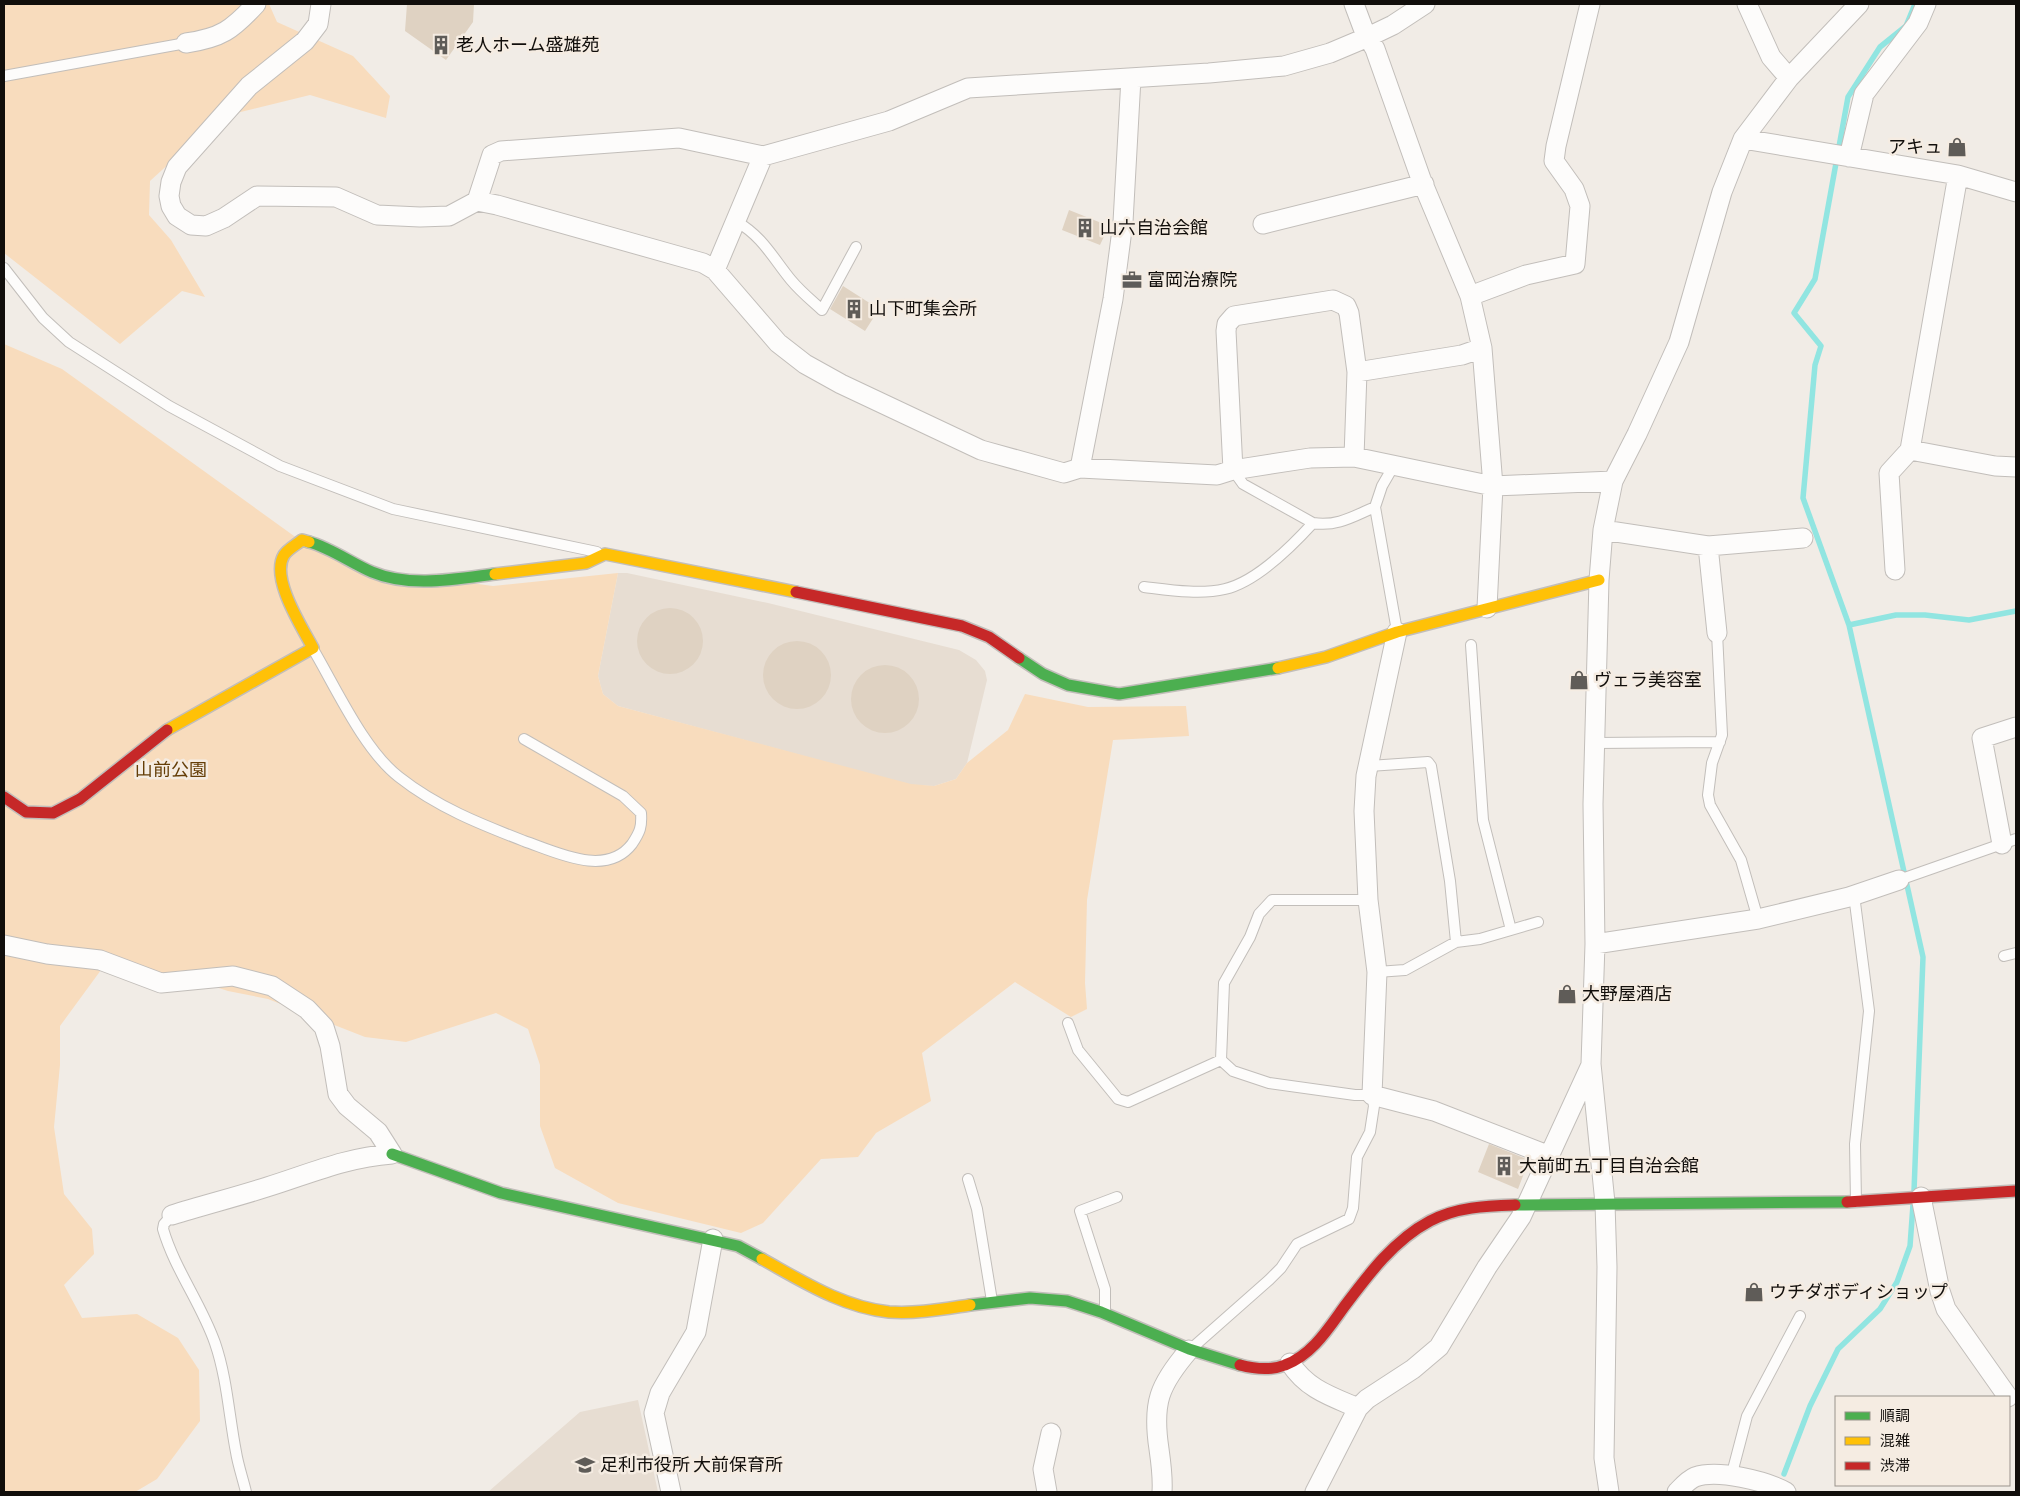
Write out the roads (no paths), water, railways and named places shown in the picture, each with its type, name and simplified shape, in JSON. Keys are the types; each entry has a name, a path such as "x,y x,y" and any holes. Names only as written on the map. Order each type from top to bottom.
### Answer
{"street":[{"path":"186,43 212,39 235,26 256,4"},
{"path":"321,4 318,24 305,41 249,86 177,167 171,182 169,196 177,216 191,225 206,226 224,218 257,196 336,197 377,215 420,217 449,216 477,201 684,258 716,270 778,344 805,364 841,384 981,450 1064,473 1080,468 1217,475 1233,470 1310,458 1354,457 1394,467 1493,486 1613,481"},
{"path":"1354,4 1368,37 1376,49 1424,184 1470,296 1482,348 1493,486 1487,608"},
{"path":"477,201 492,155 501,151 678,138 763,156 895,119 968,88 1284,66 1330,53 1368,37 1393,25 1425,4"},
{"path":"1470,296 1526,275 1575,264 1580,206 1574,189 1554,161 1590,4"},
{"path":"1747,4 1771,56 1789,78"},
{"path":"1609,1492 1604,1458 1607,1267 1605,1203 1591,1064 1595,944 1595,742 1599,580 1603,530 1613,481 1637,434 1678,342 1722,192 1743,140 1789,78 1859,4"},
{"path":"1849,157 1864,94 1918,23 1926,4"},
{"path":"1080,468 1113,298 1122,231 1131,78"},
{"path":"1743,140 1958,176 2016,192"},
{"path":"716,270 763,156"},
{"path":"1894,570 1889,472 1910,450 1958,176"},
{"path":"1262,224 1424,184"},
{"path":"1233,470 1226,332 1230,319 1234,316 1334,300 1346,306 1349,313 1357,372 1354,457"},
{"path":"1357,372 1462,355 1482,348"},
{"path":"1910,450 1995,466 2016,467"},
{"path":"1603,530 1708,546 1803,538"},
{"path":"4,797 26,812 53,813 80,799 171,727 313,648 283,586 280,568 284,555 302,540 313,543 374,573 410,580 437,581 586,563 605,554 962,626 989,638 1043,674 1068,685 1119,694 1264,671 1326,657 1397,632 1599,580"},
{"path":"1708,546 1717,633"},
{"path":"1397,632 1395,652 1369,766 1364,811 1368,900 1377,972 1372,1095 1434,1111 1550,1156"},
{"path":"2009,842 1982,738 2016,727"},
{"path":"1595,944 1758,919 1854,895 1899,880"},
{"path":"4,945 47,954 100,960 161,983 233,976 272,986 307,1008 324,1027 330,1046 338,1094 347,1106 378,1132 392,1154"},
{"path":"1315,1492 1358,1408 1367,1398 1413,1369 1439,1347 1487,1267 1516,1227 1591,1064"},
{"path":"172,1214 268,1187 362,1156 392,1154 501,1192 738,1246 766,1260 816,1290 854,1304 896,1312 915,1312 992,1302 1026,1300 1066,1301 1105,1313 1189,1350 1257,1369 1274,1368 1301,1357 1316,1344 1395,1245 1430,1220 1451,1211 1479,1206 1526,1204 1856,1202 2016,1190"},
{"path":"1921,1197 1940,1291 1946,1309 2007,1396"},
{"path":"671,1492 657,1430 655,1408 660,1393 696,1332 713,1239"},
{"path":"1162,1492 1161,1466 1155,1423 1156,1405 1160,1390 1172,1370 1189,1350"},
{"path":"1290,1363 1299,1377 1308,1385 1358,1408"},
{"path":"1047,1492 1043,1469 1051,1433"},
{"path":"1677,1492 1694,1478 1704,1475 1731,1476 1756,1481 1786,1492"}],"lane":[{"path":"4,76 186,43"},
{"path":"737,222 759,238 791,280 806,297 822,310 856,247"},
{"path":"4,268 43,318 69,342 169,406 280,466 393,510 605,554"},
{"path":"1394,467 1382,486 1375,506 1397,632"},
{"path":"1233,470 1243,484 1313,523 1323,525 1340,522 1375,506"},
{"path":"1144,587 1211,591 1229,588 1256,574 1280,555 1313,523"},
{"path":"1717,633 1722,734 1712,763 1708,795 1710,805 1740,860 1758,919"},
{"path":"1471,645 1483,820 1511,930"},
{"path":"313,648 373,750 399,777 468,820 574,859 594,861 610,859 624,854 642,830 641,813 623,796 524,739"},
{"path":"1595,742 1720,742"},
{"path":"1369,766 1428,762 1431,766 1450,881 1456,942"},
{"path":"1899,880 2009,842"},
{"path":"1854,895 1869,1011 1855,1144 1856,1202"},
{"path":"1189,1350 1269,1280 1281,1268 1297,1244 1349,1219 1353,1208 1357,1157 1370,1132 1374,1106 1372,1095 1354,1096 1268,1083 1233,1071 1221,1060 1224,983 1250,937 1259,914 1272,900 1368,900"},
{"path":"1377,972 1405,970 1456,942 1480,939 1538,922"},
{"path":"2004,956 2016,954"},
{"path":"1068,1023 1078,1050 1118,1099 1128,1102 1221,1060"},
{"path":"968,1179 977,1210 992,1302"},
{"path":"1105,1313 1105,1289 1080,1212 1117,1197"},
{"path":"172,1214 164,1224 163,1229 182,1278 202,1312 215,1343 221,1365 236,1454 246,1492"},
{"path":"1731,1476 1747,1416 1800,1316"}],"waterway":[{"path":"1914,1191 1923,957 1849,625 1803,498 1815,365 1821,346 1794,313 1815,279 1848,97 1880,47 1906,26 1915,4"},
{"path":"1849,625 1896,615 1925,615 1969,620 2016,611"},
{"path":"1784,1474 1810,1406 1838,1349 1880,1309 1897,1282 1910,1246 1913,1205"}],"place":[{"name":"老人ホーム盛雄苑","path":"441,45"},
{"name":"アキュ","path":"1957,147"},
{"name":"山六自治会館","path":"1085,228"},
{"name":"富岡治療院","path":"1132,280"},
{"name":"山下町集会所","path":"854,309"},
{"name":"ヴェラ美容室","path":"1579,680"},
{"name":"大野屋酒店","path":"1567,994"},
{"name":"大前町五丁目自治会館","path":"1504,1166"},
{"name":"ウチダボディショップ","path":"1754,1292"},
{"name":"足利市役所 大前保育所","path":"585,1465"}],"park label":[{"name":"山前公園","path":"171,770"}]}
